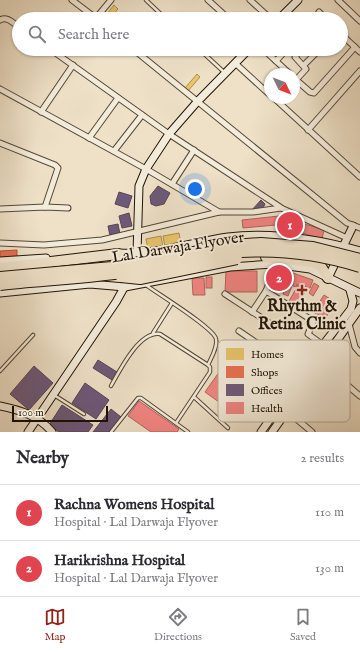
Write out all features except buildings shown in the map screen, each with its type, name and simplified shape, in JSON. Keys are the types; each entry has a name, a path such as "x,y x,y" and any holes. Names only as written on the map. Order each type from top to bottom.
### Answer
{"highway":[{"name":"Lal Darwaja Flyover","path":"0,277 112,267 203,249 261,243 313,248 360,259"},
{"name":"Lal Darwaja Flyover","path":"0,285 107,275 142,270 196,258 257,251 285,252 338,260 360,267"},
{"path":"0,268 118,254 126,258 130,268 131,277"},
{"path":"107,275 140,279 225,261 266,257 313,262 320,265 328,278"}],"street":[{"path":"72,0 89,12"},
{"path":"102,12 111,0"},
{"path":"208,0 222,12"},
{"path":"250,0 263,12"},
{"path":"338,0 360,21"},
{"path":"286,12 296,1"},
{"path":"0,20 4,18 12,22"},
{"path":"348,41 360,52"},
{"path":"348,54 354,47"},
{"path":"60,56 169,134 281,208 347,238"},
{"path":"141,56 347,223 357,227 347,238 328,278"},
{"path":"28,432 131,277 137,254 139,186 146,169 169,134 197,102 242,56"},
{"path":"271,56 284,68"},
{"path":"276,61 281,56"},
{"path":"295,56 304,65 306,71 300,75"},
{"path":"304,65 313,56"},
{"path":"300,83 310,92 314,93 346,56"},
{"path":"235,63 264,90"},
{"path":"42,112 73,65"},
{"path":"308,130 360,70"},
{"path":"0,89 146,169 219,212"},
{"path":"89,138 118,98"},
{"path":"280,104 360,176"},
{"path":"114,152 142,115"},
{"path":"0,143 55,165 58,168 44,207"},
{"path":"172,184 194,150"},
{"path":"0,209 44,207 68,208"},
{"path":"0,243 44,245 102,240 138,230 219,212 253,212 281,208"},
{"path":"0,261 113,253 137,254 228,237 263,236 311,240 360,251"},
{"path":"252,312 266,291 276,264"},
{"path":"0,293 90,284 125,287 230,267 276,264 310,269 350,290 360,293"},
{"path":"327,340 351,310 353,301 350,290"},
{"path":"266,291 310,319 313,323 308,334 316,340"},
{"path":"225,294 268,322"},
{"path":"338,340 360,308"},
{"path":"349,324 355,347 360,353"},
{"path":"239,331 252,340"},
{"path":"350,388 360,396"},
{"path":"0,406 18,409 37,419 52,432"},
{"path":"261,432 268,422"},
{"path":"272,432 279,422"},
{"path":"300,422 312,432"}],"lane":[{"path":"146,0 159,12"},
{"path":"207,56 226,73"},
{"path":"144,284 214,333 216,345 208,365"},
{"path":"153,334 172,303"},
{"path":"111,386 141,340 153,334 160,334 210,367 210,372 176,423"},
{"path":"0,371 33,335"},
{"path":"54,395 84,414"},
{"path":"194,397 218,419"},
{"path":"111,432 138,398 141,398 188,432"},
{"path":"221,422 228,428"}],"place":[{"name":"Rachna Womens Hospital","path":"290,225"},
{"name":"Harikrishna Hospital","path":"279,278"},
{"name":"Rhythm & Retina Clinic","path":"302,290"}]}
